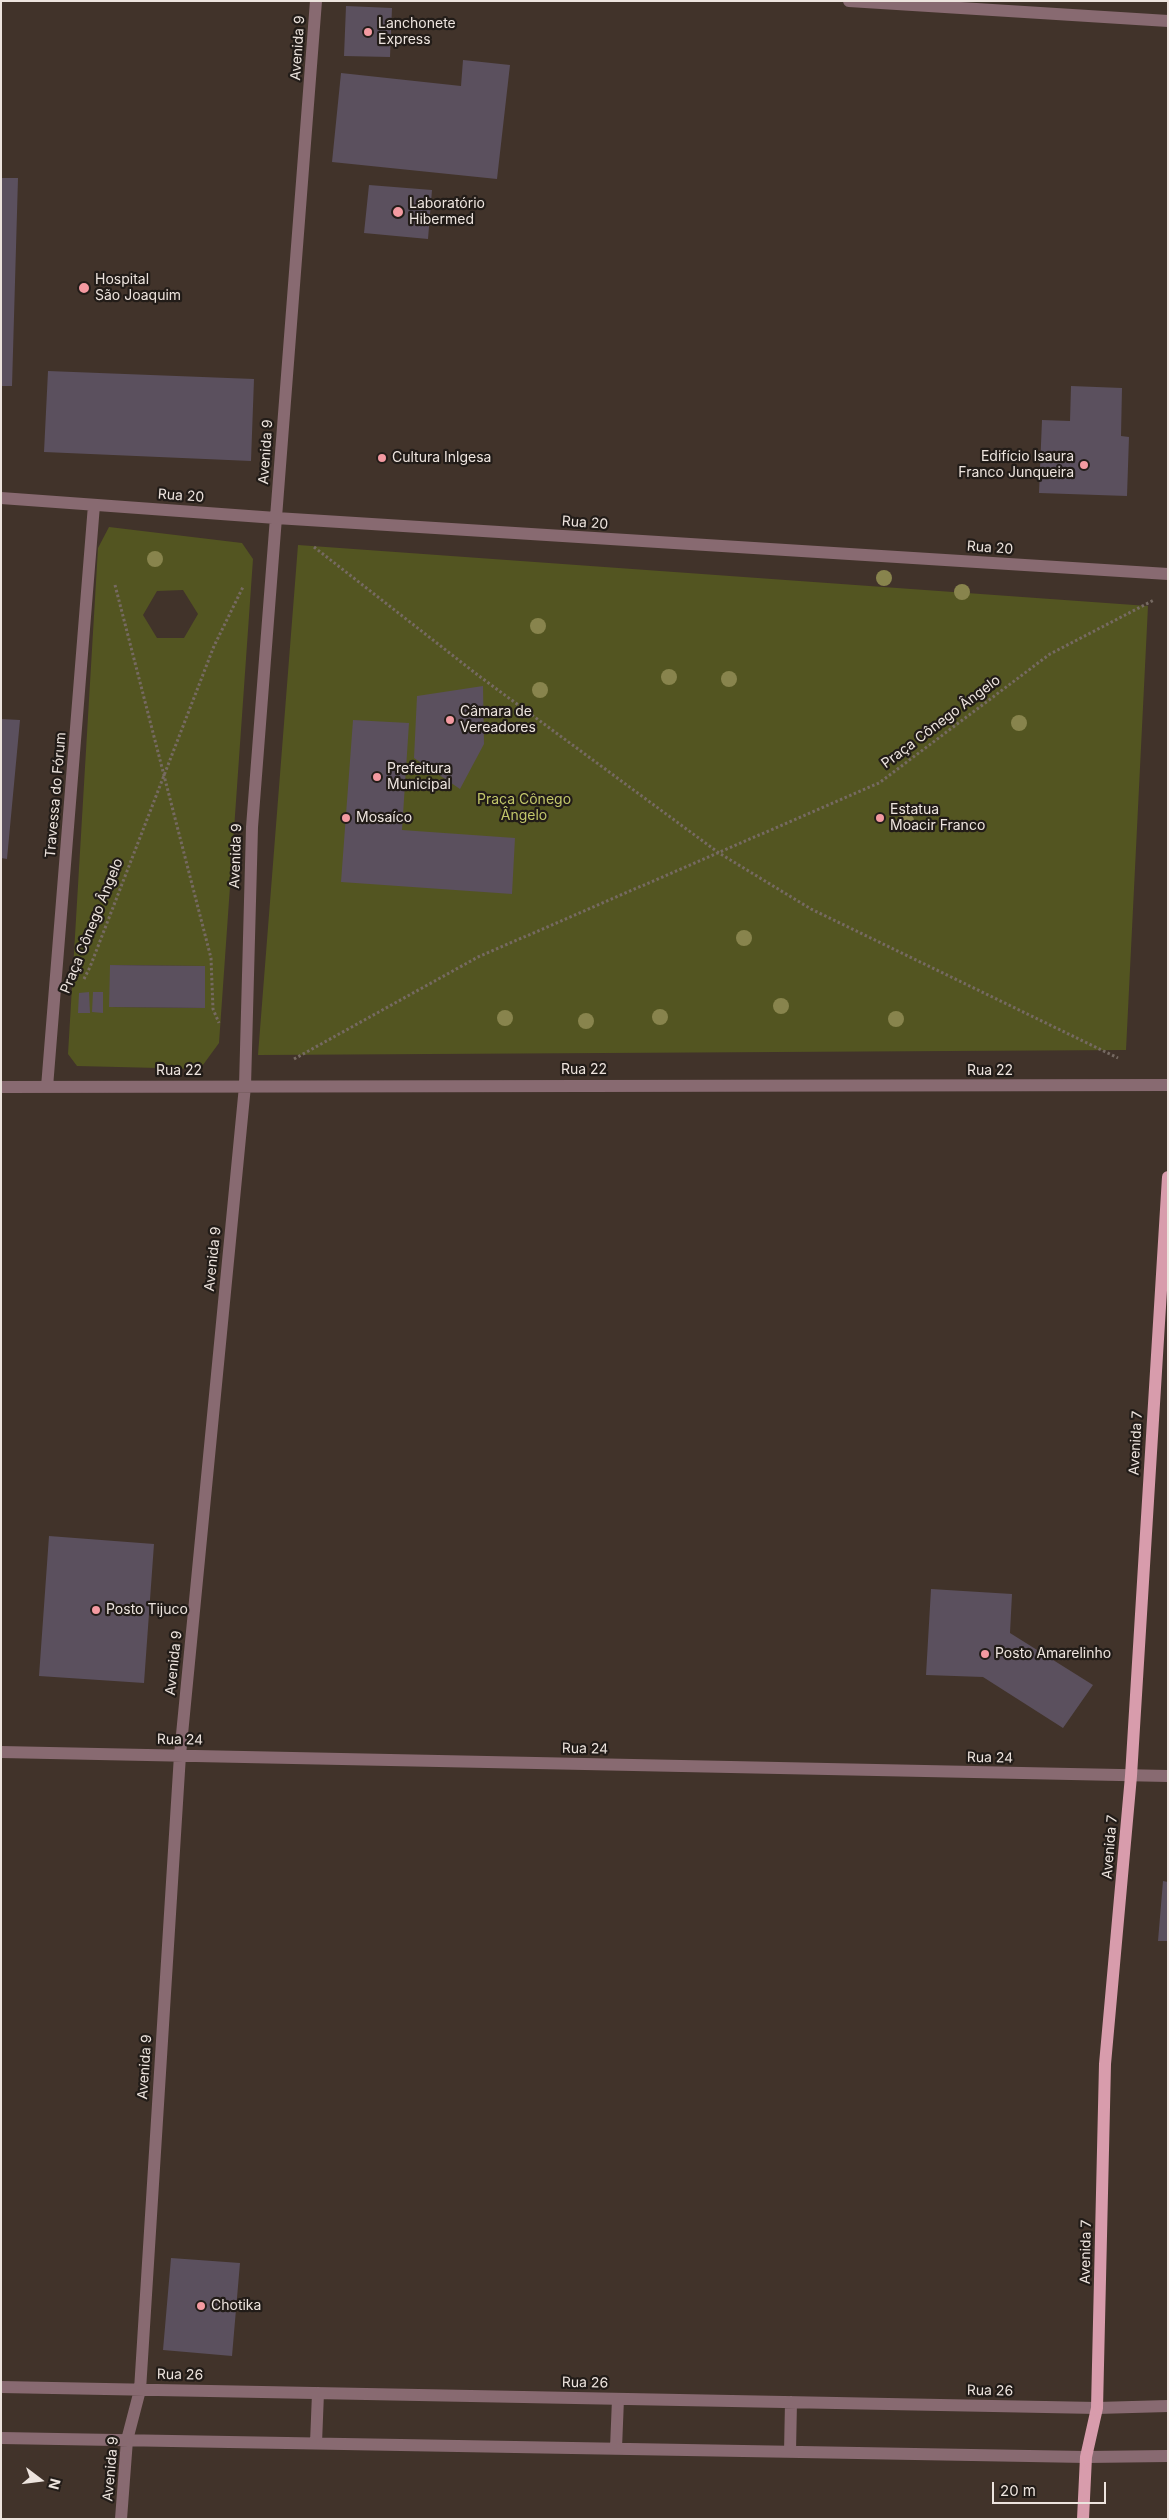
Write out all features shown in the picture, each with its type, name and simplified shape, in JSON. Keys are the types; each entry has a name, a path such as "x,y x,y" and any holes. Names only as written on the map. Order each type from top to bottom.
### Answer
{"main road":[{"name":"Avenida 7","path":"1083,2519 1086,2457 1097,2408 1105,2064 1131,1776 1168,1177"}],"street":[{"name":"Avenida 9","path":"121,2519 127,2440 140,2390 180,1755 245,1086 252,827 316,1"},
{"path":"849,1 1168,21"},
{"name":"Rua 20","path":"1,498 276,518 1168,574"},
{"name":"Travessa do Fórum","path":"47,1087 94,505"},
{"name":"Rua 22","path":"1,1087 1168,1085"},
{"name":"Rua 24","path":"1,1752 1168,1776"},
{"name":"Rua 26","path":"1,2387 1097,2408 1168,2406"},
{"path":"316,2443 318,2393"},
{"path":"616,2448 618,2399"},
{"path":"790,2452 791,2402"},
{"path":"1,2438 1086,2457 1168,2456"}],"path":[{"path":"276,518 479,676 719,853 810,909 1123,1061"},
{"name":"Praça Cônego Ângelo","path":"81,984 90,967 214,646 247,578"},
{"path":"114,582 211,958 213,1009 220,1026"},
{"name":"Praça Cônego Ângelo","path":"288,1062 478,957 879,783 1050,654 1159,598"}],"green space":[{"path":"109,527 242,543 253,559 219,1043 200,1069 77,1066 68,1054 98,548","holes":["183,590 198,614 184,638 157,638 143,615 157,591","111,965 205,966 205,1008 110,1007"]},
{"name":"Praça Cônego Ângelo","path":"298,545 1148,606 1126,1050 258,1055"}],"building":[{"name":"Lanchonete Express","path":"346,6 392,8 390,57 344,56"},
{"path":"463,60 510,65 497,179 332,162 341,73 461,86"},
{"path":"1,178 18,178 12,386 1,386"},
{"name":"Laboratório Hibermed","path":"369,185 432,190 428,239 364,233"},
{"path":"48,371 254,379 251,461 44,452"},
{"name":"Edifício Isaura Franco Junqueira","path":"1071,386 1122,388 1121,436 1129,437 1127,496 1039,493 1042,420 1070,421"},
{"name":"Câmara de Vereadores","path":"483,686 484,744 460,789 414,758 417,696"},
{"path":"1,719 20,720 7,859 1,858"},
{"name":"Prefeitura Municipal","path":"353,720 409,723 402,830 515,838 512,894 341,882"},
{"path":"110,965 205,966 205,1008 109,1007"},
{"path":"89,992 90,1013 78,1013 79,993"},
{"path":"93,992 103,992 103,1013 92,1012"},
{"name":"Posto Tijuco","path":"49,1536 154,1544 144,1683 39,1676"},
{"name":"Posto Amarelinho","path":"931,1589 1012,1594 1010,1633 1093,1685 1063,1728 983,1677 926,1675"},
{"path":"1163,1881 1168,1882 1168,1941 1158,1941"},
{"name":"Chotika","path":"171,2258 240,2263 232,2356 163,2350"}],"place":[{"name":"Lanchonete Express","path":"368,32"},
{"name":"Laboratório Hibermed","path":"398,212"},
{"name":"Hospital São Joaquim","path":"84,288"},
{"name":"Cultura Inlgesa","path":"382,458"},
{"name":"Edifício Isaura Franco Junqueira","path":"1084,465"},
{"name":"Câmara de Vereadores","path":"450,720"},
{"name":"Prefeitura Municipal","path":"377,777"},
{"name":"Mosaíco","path":"346,818"},
{"name":"Estatua Moacir Franco","path":"880,818"},
{"name":"Posto Tijuco","path":"96,1610"},
{"name":"Posto Amarelinho","path":"985,1654"},
{"name":"Chotika","path":"201,2306"}]}
